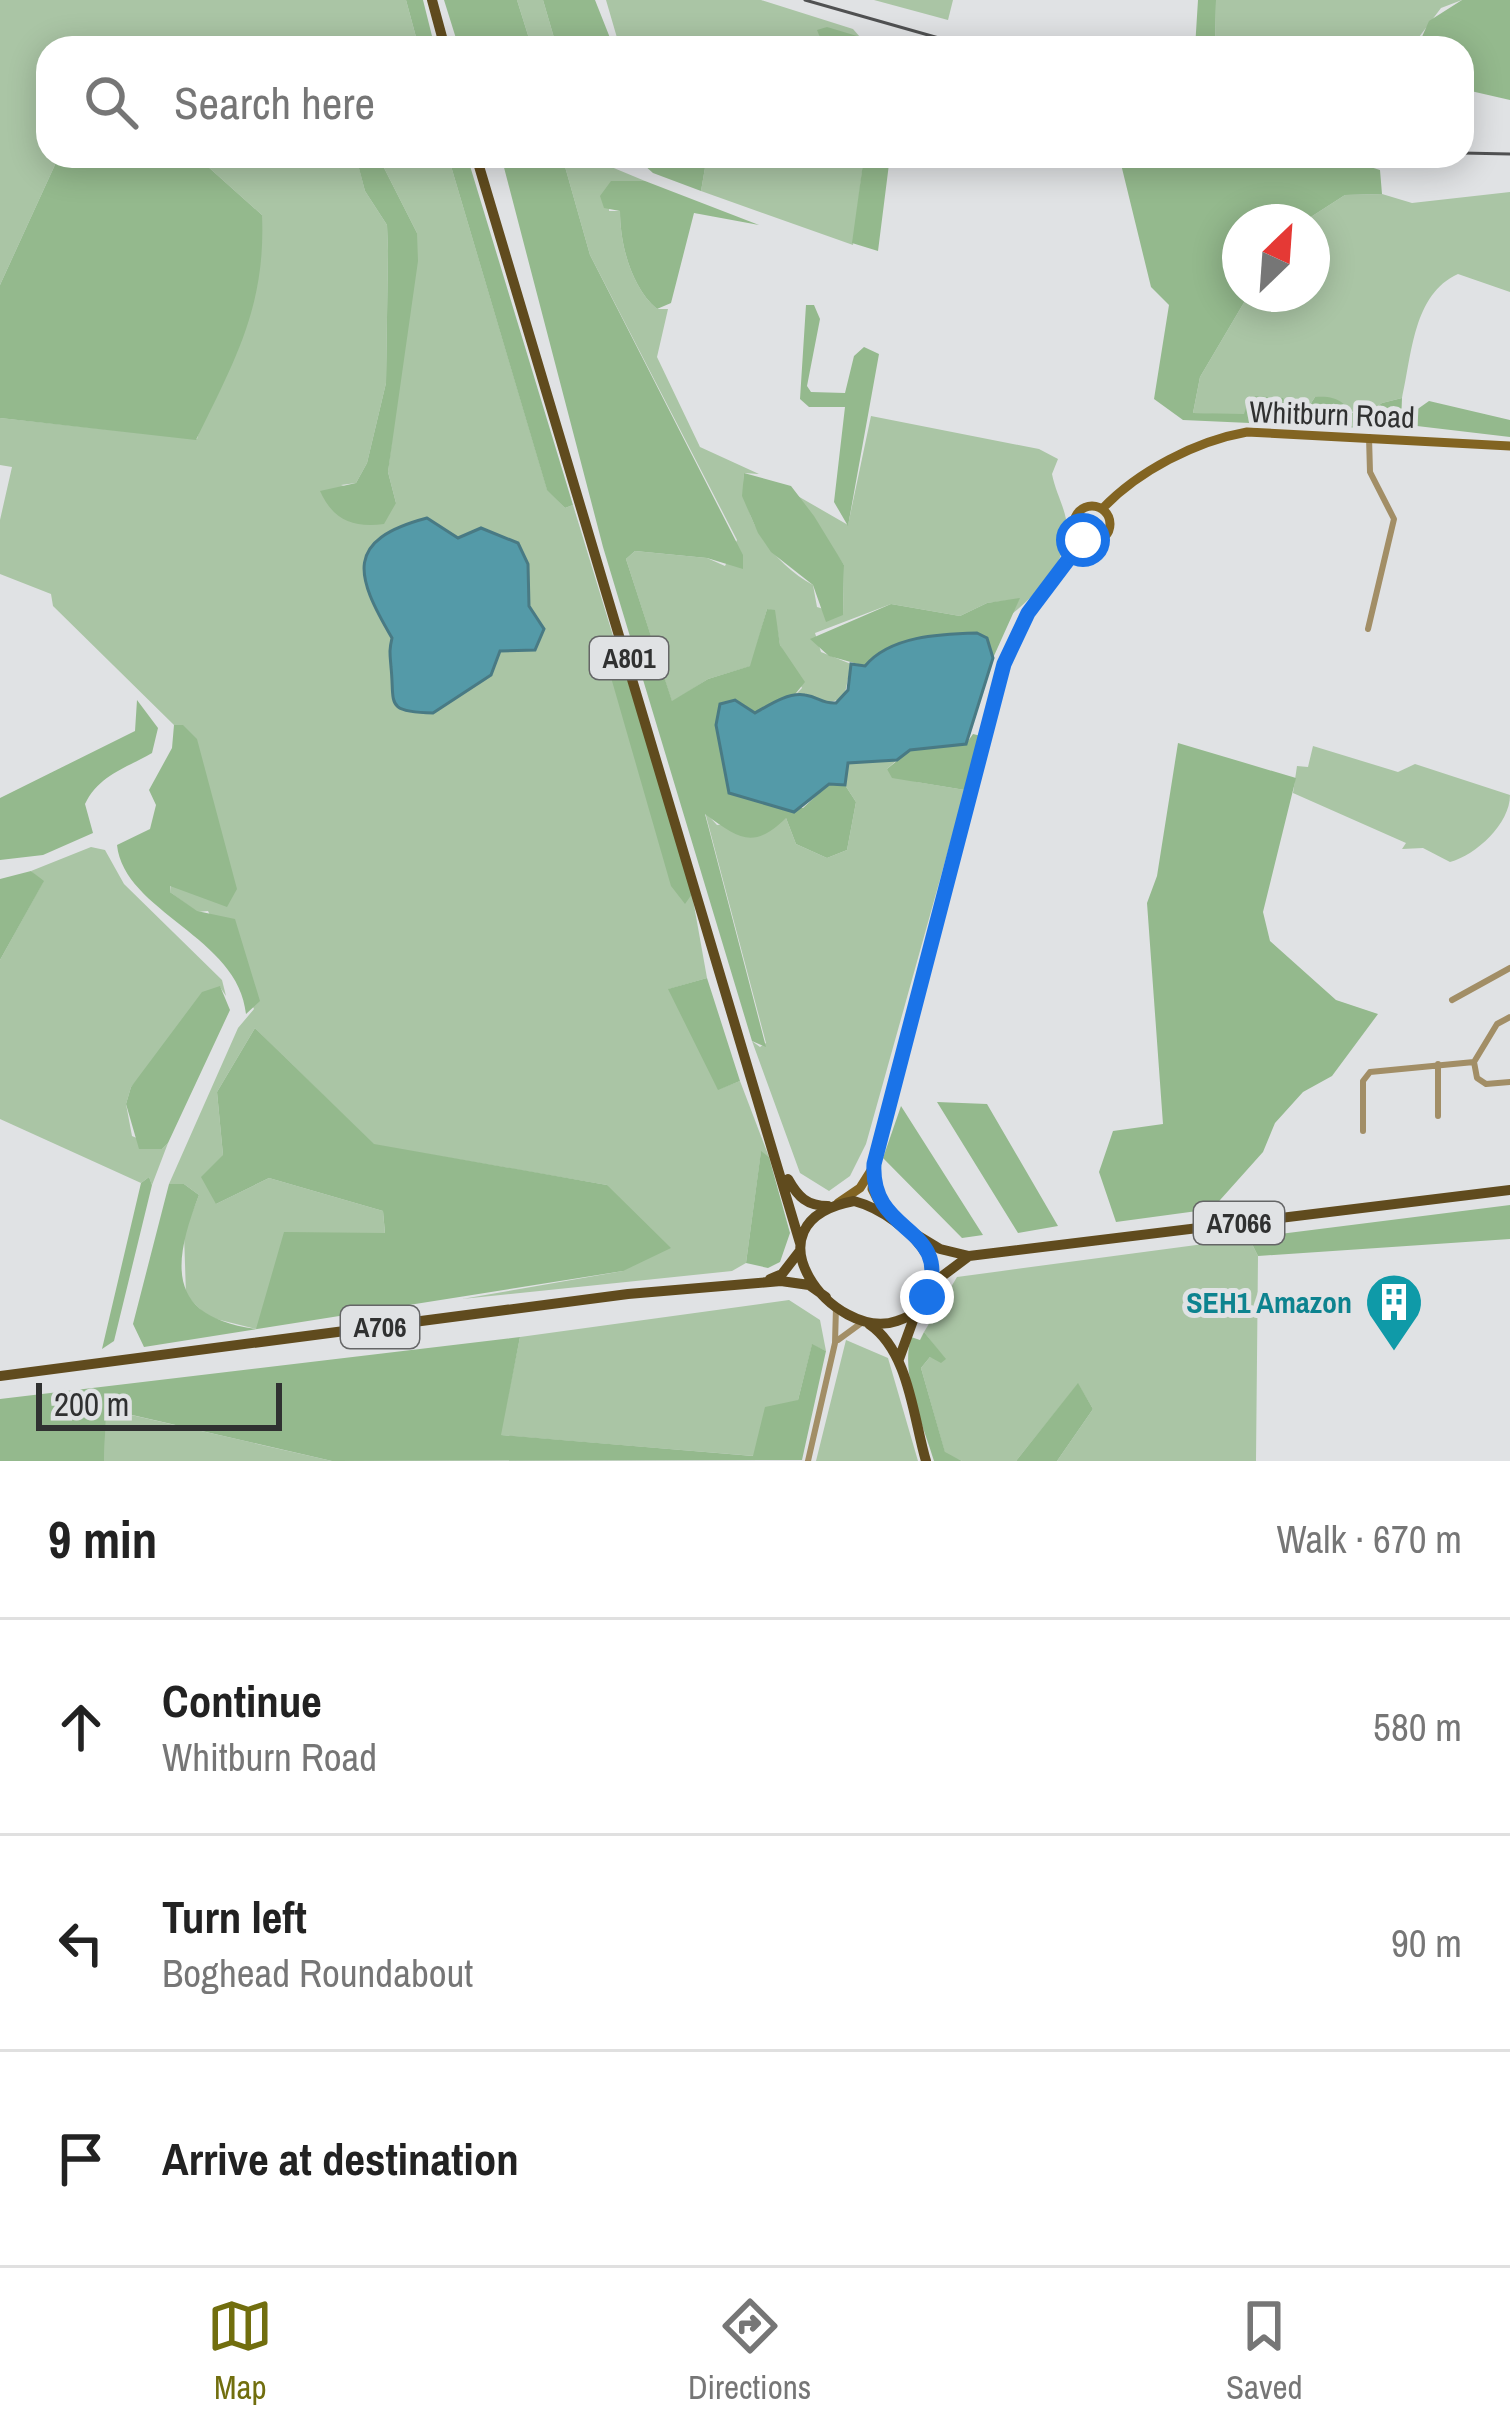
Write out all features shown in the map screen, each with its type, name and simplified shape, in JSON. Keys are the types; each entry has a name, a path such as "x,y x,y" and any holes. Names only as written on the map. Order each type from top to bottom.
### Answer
{"main road":[{"path":"432,0 442,36"},
{"name":"A801","path":"480,168 778,1160 803,1271 831,1300 887,1339 926,1461"},
{"name":"Whitburn Road","path":"1102,509 1135,480 1226,436 1266,431 1510,446"},
{"path":"884,1213 872,1189 874,1164 1004,664 1028,613 1083,540 1106,536 1109,521 1102,509 1088,506 1077,512 1075,530 1083,540"},
{"name":"A801","path":"778,1160 798,1197 814,1206 854,1202 884,1213 923,1241 930,1257 932,1285"},
{"path":"761,1283 782,1274 813,1218 860,1188 874,1164"},
{"name":"A7066","path":"907,1229 940,1249 969,1256 1510,1190"},
{"path":"898,1362 907,1328 932,1285 969,1256"},
{"name":"A706","path":"0,1376 628,1294 761,1283 809,1285 831,1300"},
{"path":"867,1323 901,1320 922,1304"}],"street":[{"path":"1368,629 1394,520 1370,472 1369,437"},
{"path":"1452,1000 1510,968"},
{"path":"1510,1018 1497,1024 1474,1063 1478,1078 1486,1084 1510,1082"},
{"path":"1363,1131 1363,1081 1370,1072 1474,1063"},
{"path":"1438,1064 1438,1116"},
{"path":"808,1461 836,1343 831,1300"},
{"path":"836,1343 867,1323"}],"green space":[{"path":"0,0 406,0 416,36 36,36 36,168 54,168 0,285"},
{"path":"406,0 423,0 432,36 416,36"},
{"path":"444,0 517,0 528,36 455,36"},
{"path":"517,0 543,0 554,36 528,36"},
{"path":"543,0 595,0 609,36 554,36"},
{"path":"606,0 761,0 853,29 859,36 818,30 820,36 616,36"},
{"path":"874,0 953,0 948,20"},
{"path":"1198,0 1216,0 1215,36 1196,36"},
{"path":"1216,0 1462,0 1441,8 1420,36 1215,36"},
{"path":"1462,0 1510,0 1510,100 1474,92 1474,36 1422,36 1429,21"},
{"path":"827,27 857,36 819,36 817,30"},
{"path":"54,168 209,168 262,215 253,305 235,358 196,440 0,418 0,285"},
{"path":"209,168 359,168 365,191 387,225 386,383 367,463 356,483 341,485 396,503 388,472 417,233 384,168 452,168 547,489 565,508 573,505 692,894 707,978 669,989 719,1089 740,1081 769,1157 761,1152 746,1263 732,1271 462,1299 623,1271 607,1185 374,1145 255,1028 217,1092 223,1155 216,1204 269,1178 383,1211 385,1234 256,1329 208,1317 186,1295 184,1233 199,1195 184,1184 169,1184 238,1028 254,1009 208,911 197,912 170,892 183,725 174,725 53,606 51,594 0,574 0,520 12,467 0,465 0,418 197,439 262,215"},
{"path":"359,168 384,168 417,233 418,261 388,472 396,503 384,524 373,525 338,515 320,491 356,483 367,463 386,383 387,225 365,191"},
{"path":"452,168 471,168 573,505 565,508 547,490"},
{"path":"504,168 565,168 590,255 743,555 743,569 707,558 635,551 626,559 672,701 708,679 750,666 767,609 775,610 780,645 805,682 792,698 755,714 740,702 719,720 723,764 763,802 803,808 829,784 845,785 856,802 847,850 827,858 796,844 786,818 765,834 747,837 705,814 766,1047 752,1041 603,547"},
{"path":"565,168 614,168 645,181 611,181 609,211 620,211 625,251 640,289 657,309 668,309 657,357 700,447 759,474 744,473 754,523 785,565 813,585 817,607 843,615 844,565 796,495 848,525 871,416 1039,449 1058,459 1052,474 1067,533 1051,572 1012,614 1019,599 987,603 960,616 891,604 815,633 821,652 851,664 844,698 824,704 804,694 792,698 802,688 780,645 774,611 767,609 751,666 708,679 672,702 626,559 635,551 707,558 725,566 737,540 590,255"},
{"path":"647,168 705,168 701,191"},
{"path":"705,168 863,168 853,245 701,191"},
{"path":"862,168 888,168 878,251 852,243"},
{"path":"1122,168 1380,170 1382,194 1345,195 1330,205 1222,204 1222,312 1238,312 1200,377 1193,413 1244,414 1250,396 1283,398 1290,418 1304,414 1315,397 1329,397 1340,401 1358,420 1382,403 1402,398 1401,423 1387,429 1183,420 1154,399 1169,305 1151,287"},
{"path":"611,181 645,181 759,225 694,213 671,303 657,309 640,289 629,264 620,211 604,208 600,196"},
{"path":"1510,192 1510,292 1458,274 1443,283 1417,327 1402,398 1382,403 1358,420 1352,411 1315,397 1304,414 1290,418 1193,413 1200,377 1238,312 1330,312 1330,205 1345,195 1382,194 1412,203"},
{"path":"806,305 814,305 820,319 807,386 811,392 845,393 854,356 864,347 879,354 848,526 834,502 845,407 809,407 800,399"},
{"path":"1429,401 1510,420 1510,437 1417,426 1412,413"},
{"path":"744,473 791,486 814,516 844,565 843,615 826,622 813,585 771,552 742,496"},
{"path":"1020,598 993,658 977,633 901,642 865,666 829,656 810,639 891,604 960,616 987,603"},
{"path":"610,674 627,678 692,894 685,904 671,886"},
{"path":"137,700 158,728 152,753 114,773 91,794 85,804 93,833 43,855 0,860 0,798 135,731"},
{"path":"174,725 183,725 197,739 237,889 227,907 170,886 170,892 197,911 235,919 260,1001 246,1014 239,987 224,965 139,889 124,868 117,845 150,829 156,805 149,790 172,748"},
{"path":"973,734 981,736 965,790 892,778 887,769 910,750 966,744"},
{"path":"1178,743 1296,778 1263,912 1270,941 1336,1000 1378,1014 1332,1076 1303,1092 1275,1123 1263,1152 1212,1209 1116,1222 1099,1172 1113,1131 1163,1124 1147,903 1157,876"},
{"path":"1313,746 1398,772 1415,764 1510,795 1508,806 1490,837 1460,858 1450,862 1423,848 1402,849 1406,843 1293,793 1297,766 1308,767"},
{"path":"897,760 887,769 917,782 965,790 866,1144 850,1176 829,1191 800,1173 752,1041 760,1047 766,1043 705,812 717,825 786,818 796,844 827,858 847,850 856,802 845,785 848,763"},
{"path":"91,847 105,850 124,884 222,980 226,996 220,987 131,1087 126,1104 132,1136 162,1149 168,1143 152,1185 149,1177 141,1183 0,1119 0,960 43,882 31,871"},
{"path":"31,871 44,881 0,960 0,879"},
{"path":"707,978 740,1081 718,1090 668,989"},
{"path":"220,986 230,1010 168,1143 162,1149 139,1149 126,1104 131,1087 202,992"},
{"path":"255,1028 374,1144 607,1185 671,1248 623,1271 144,1347 133,1324 169,1184 184,1184 199,1195 184,1245 184,1284 206,1313 227,1323 256,1329 284,1232 385,1233 383,1211 269,1178 216,1204 201,1177 223,1155 217,1092"},
{"path":"937,1102 987,1104 1058,1226 1018,1233"},
{"path":"901,1106 983,1235 962,1238 883,1158"},
{"path":"761,1151 769,1157 790,1233 780,1262 768,1268 746,1263"},
{"path":"149,1177 152,1185 114,1341 102,1349 141,1183"},
{"path":"1510,1205 1510,1239 1258,1256 1249,1238"},
{"path":"1249,1238 1258,1256 1256,1461 1057,1461 1093,1409 1078,1384 1016,1461 962,1461 945,1453 921,1368 930,1357 945,1359 924,1332 957,1277"},
{"path":"789,1300 820,1320 826,1351 812,1345 798,1400 754,1456 500,1435 520,1337"},
{"path":"924,1332 946,1359 941,1363 930,1357 921,1368 945,1452 962,1461 934,1461 919,1416 908,1352 911,1337 920,1340"},
{"path":"520,1337 501,1435 753,1456 765,1407 798,1400 812,1344 826,1351 802,1460 332,1461 106,1409 104,1461 0,1461 0,1399"},
{"path":"846,1340 888,1358 918,1461 816,1461"},
{"path":"1078,1383 1093,1409 1057,1461 1016,1461"},
{"path":"105,1409 332,1461 104,1461"}],"water":[{"path":"427,518 458,538 481,528 518,543 528,564 529,606 544,629 535,650 500,651 491,675 433,713 406,711 395,703 392,638 370,596 364,563 381,537"},
{"path":"977,633 987,638 993,658 966,744 910,750 897,760 848,763 845,785 829,784 794,812 729,793 716,725 720,704 735,700 755,713 799,695 836,703 848,690 851,664 865,666 888,648 916,639"}],"railway":[{"path":"805,0 932,36"},
{"path":"1474,153 1510,154"}],"place":[{"name":"SEH1 Amazon","path":"1394,1353"}],"route":[{"path":"927,1297 933,1274 930,1257 923,1241 884,1213 872,1189 874,1164 1004,664 1028,613 1083,540"}]}
